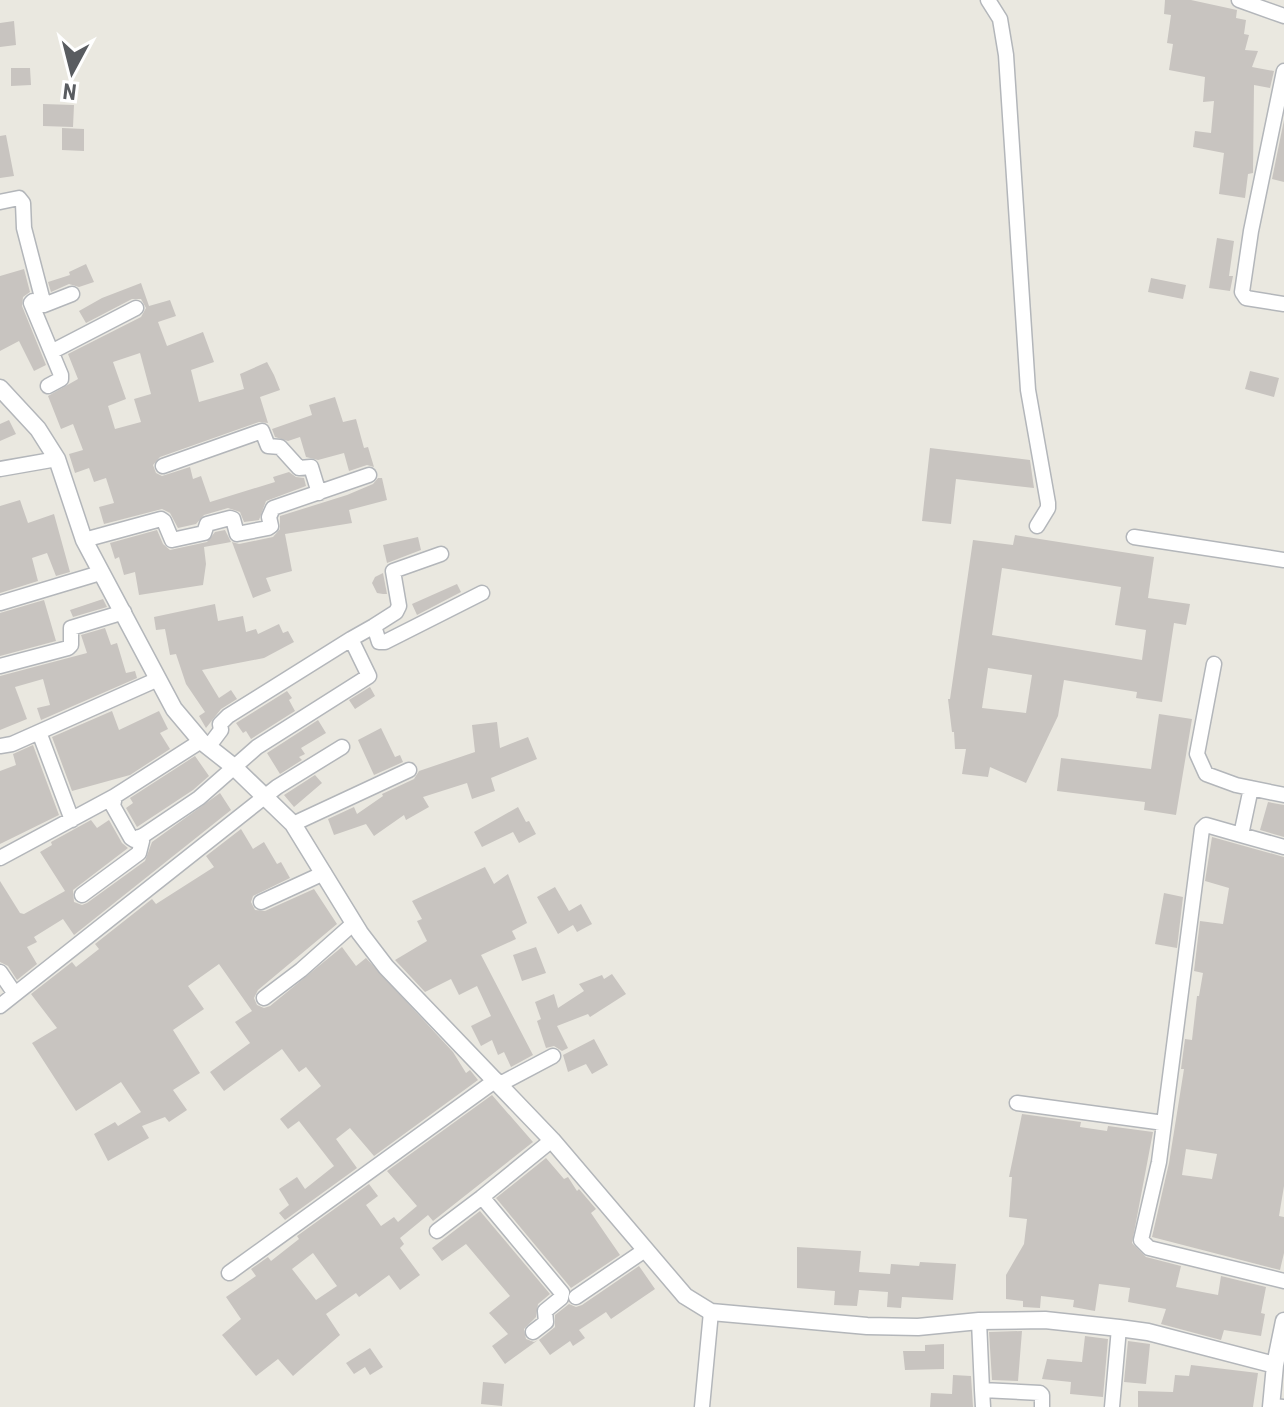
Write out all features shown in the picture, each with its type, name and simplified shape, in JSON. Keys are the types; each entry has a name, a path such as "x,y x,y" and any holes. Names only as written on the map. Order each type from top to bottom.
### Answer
{"street":[{"path":"988,0 1000,19 1006,55 1028,390 1048,503 1037,526"},
{"path":"1239,0 1284,16"},
{"path":"1284,71 1280,108 1251,231 1242,292 1246,298 1284,304"},
{"path":"0,202 22,200 24,228 36,264 44,305"},
{"path":"48,386 62,377 31,303 44,305 72,294"},
{"path":"53,351 136,308"},
{"path":"0,388 38,429 57,459 92,538 100,573 124,612 156,680 174,709 271,792 296,822 354,923 386,967 505,1079 552,1140 685,1296 711,1312 867,1326 918,1327 979,1321 1045,1320 1119,1328 1148,1332 1275,1365"},
{"path":"163,466 262,431 268,446 280,447 299,468 311,467 319,493"},
{"path":"0,469 57,459"},
{"path":"92,538 161,519 174,540 204,533 207,524 230,518 233,519 236,533 240,534 270,527 269,517 273,508 369,475"},
{"path":"1134,537 1284,560"},
{"path":"0,858 115,796 211,739 228,716 396,612 399,606 393,571 441,554"},
{"path":"0,603 100,573"},
{"path":"374,626 379,642 385,642 482,593"},
{"path":"0,666 68,648 71,645 71,628 124,612"},
{"path":"115,796 113,806 134,840 199,798 257,747 369,676 351,639"},
{"path":"1214,664 1197,754 1206,774 1284,795"},
{"path":"0,746 156,680"},
{"path":"39,732 72,820"},
{"path":"0,1006 271,792 342,747"},
{"path":"296,822 409,770"},
{"path":"1241,835 1251,788"},
{"path":"1284,847 1206,825 1202,829 1159,1162 1142,1237 1149,1248 1284,1281"},
{"path":"82,895 139,853 142,841 139,837"},
{"path":"261,902 324,873"},
{"path":"264,998 354,923"},
{"path":"0,972 15,994"},
{"path":"229,1273 505,1079 553,1056"},
{"path":"1017,1103 1164,1123"},
{"path":"437,1231 552,1140"},
{"path":"482,1197 562,1293 561,1298 545,1311 546,1322 533,1332"},
{"path":"576,1297 645,1250"},
{"path":"702,1407 711,1312"},
{"path":"979,1321 983,1407"},
{"path":"1282,1406 1271,1407 1284,1321"},
{"path":"1112,1407 1119,1328"},
{"path":"982,1390 1040,1393 1042,1407"}],"building":[{"path":"1165,0 1191,0 1237,10 1236,18 1246,20 1244,34 1249,35 1245,50 1258,51 1252,67 1274,71 1270,88 1254,85 1253,173 1248,174 1245,198 1219,194 1224,153 1193,147 1195,131 1211,133 1214,101 1203,102 1205,77 1169,70 1173,44 1167,43 1171,15 1164,14"},
{"path":"14,21 16,45 0,47 0,23"},
{"path":"11,68 30,68 31,85 11,86"},
{"path":"43,104 74,105 73,127 43,126"},
{"path":"1284,120 1284,182 1272,179"},
{"path":"62,128 84,129 84,151 62,150"},
{"path":"6,135 14,176 0,178 0,136"},
{"path":"1217,238 1234,241 1230,291 1209,288"},
{"path":"86,264 94,282 79,287 69,284 51,292 48,282 70,275 69,272"},
{"path":"24,269 30,292 23,297 22,306 46,365 34,371 19,341 0,351 0,276"},
{"path":"1151,278 1186,285 1183,299 1148,292"},
{"path":"141,283 149,306 170,300 176,316 158,322 167,346 203,332 214,362 191,370 199,402 244,389 240,374 267,362 280,390 260,397 268,423 259,422 160,457 153,465 156,473 162,476 190,467 193,479 201,476 210,502 275,482 273,477 289,472 304,478 306,486 266,501 259,520 244,522 240,512 228,508 204,515 196,524 178,528 170,513 162,509 104,524 99,507 114,503 106,478 94,482 89,468 75,473 69,454 83,450 73,424 61,429 48,396 78,379 68,354 141,317 146,308 141,299 132,299 86,323 79,311","holes":["140,353 151,394 134,399 141,422 115,429 108,406 126,399 113,362"]},
{"path":"1250,371 1279,378 1274,397 1245,389"},
{"path":"335,397 343,422 356,419 364,448 368,447 374,467 367,465 349,471 344,453 318,460 306,457 300,437 288,441 275,437 272,429 312,415 309,405"},
{"path":"9,420 16,434 0,441 0,424"},
{"path":"930,448 1030,460 1034,488 956,479 951,524 922,521"},
{"path":"382,478 387,500 349,510 352,523 285,534 292,571 266,578 271,591 253,598 232,542 239,544 273,537 280,529 280,516 347,495 373,484"},
{"path":"20,500 28,523 54,514 70,572 56,576 47,553 32,558 38,581 0,593 0,506"},
{"path":"157,530 163,544 170,550 207,542 215,532 225,530 231,542 204,547 206,564 203,585 139,595 135,572 124,575 119,557 115,559 110,543"},
{"path":"1015,535 1154,557 1148,598 1190,604 1186,625 1174,623 1162,702 1136,698 1137,692 1064,680 1058,716 1026,783 990,767 988,777 962,774 966,749 955,749 948,699 973,540 1013,545","holes":["1002,568 1121,587 1115,625 1146,630 1142,660 992,635","988,668 1032,675 1026,713 982,708"]},
{"path":"418,537 421,550 387,563 383,545"},
{"path":"383,573 387,594 377,593 372,583 375,577"},
{"path":"457,584 461,592 417,615 412,604"},
{"path":"103,599 107,607 73,617 70,610"},
{"path":"44,600 56,641 0,656 0,613"},
{"path":"215,604 218,621 243,616 246,632 256,629 258,634 279,624 283,633 288,631 294,642 264,658 202,670 219,698 231,690 237,699 221,709 206,728 199,716 205,712 186,684 176,654 170,655 165,629 156,630 154,617"},
{"path":"105,628 111,645 117,643 126,673 135,671 137,678 41,720 37,708 50,705 43,679 15,687 27,719 0,730 0,676 87,653 81,635"},
{"path":"370,687 375,696 355,709 349,700"},
{"path":"287,691 295,711 251,739 246,731 243,733 236,723"},
{"path":"112,711 119,730 159,711 168,729 160,733 170,749 130,775 72,791 52,737"},
{"path":"1159,714 1192,719 1176,815 1144,810 1145,802 1057,791 1061,758 1151,769"},
{"path":"318,720 326,733 301,748 305,754 299,757 302,760 280,774 267,753"},
{"path":"497,722 500,748 528,737 537,759 491,778 495,791 472,799 467,783 423,797 429,807 406,820 404,815 374,836 366,824 334,835 328,819 354,807 357,814 382,794 414,779 419,771 475,752 472,725"},
{"path":"381,728 395,757 400,755 403,762 374,775 358,740"},
{"path":"33,745 59,815 0,844 0,771 16,765 13,754"},
{"path":"195,756 209,776 137,827 126,808 133,803 130,798"},
{"path":"315,775 322,783 294,807 284,795"},
{"path":"220,793 231,810 74,935 63,919 34,937 37,942 27,947 37,964 17,980 8,966 0,962 0,881 20,913 24,914 65,891 40,852 52,845 51,842 91,820 97,828 109,820 128,848 73,890 74,902 87,903 145,861 152,842"},
{"path":"1268,802 1284,805 1284,837 1260,830"},
{"path":"518,807 536,834 519,843 513,832 482,847 474,832"},
{"path":"241,829 253,849 264,842 290,878 253,896 251,902 255,910 265,911 314,889 337,924 258,990 254,998 257,1005 264,1008 270,1006 342,947 356,966 366,958 453,1052 466,1073 470,1070 478,1080 374,1156 350,1128 336,1139 357,1168 285,1220 279,1213 289,1205 279,1189 297,1177 305,1189 334,1166 299,1121 288,1129 280,1119 321,1086 306,1067 299,1072 282,1049 224,1091 210,1072 250,1043 235,1022 252,1011 219,964 188,986 204,1009 173,1030 200,1073 173,1090 187,1110 169,1122 165,1117 142,1126 149,1138 108,1161 94,1134 115,1122 118,1126 141,1112 121,1082 76,1111 32,1043 57,1028 31,994 72,962 76,967 99,949 95,944 152,899 156,904 214,867 206,856"},
{"path":"1212,837 1284,857 1284,1186 1279,1216 1284,1217 1284,1253 1280,1270 1152,1237 1169,1163 1184,1069 1181,1069 1185,1039 1192,1040 1203,973 1194,971 1200,921 1223,924 1229,888 1205,881","holes":["1186,1149 1217,1154 1212,1179 1182,1175"]},
{"path":"485,867 494,884 508,874 527,923 512,931 516,939 481,955 533,1055 511,1067 504,1052 498,1055 492,1040 481,1046 471,1026 491,1016 477,986 459,995 451,979 425,992 395,960 427,941 417,921 422,919 412,901"},
{"path":"555,887 569,911 581,904 592,924 577,932 573,925 558,934 537,897"},
{"path":"1164,893 1183,897 1177,948 1155,944"},
{"path":"536,947 546,973 522,981 513,955"},
{"path":"612,974 626,994 590,1017 588,1014 557,1026 568,1048 562,1051 554,1046 546,1048 537,1021 541,1019 535,1002 554,994 558,1008 584,991 579,984 602,975 604,979"},
{"path":"594,1039 608,1065 592,1074 586,1064 568,1072 563,1055"},
{"path":"492,1095 533,1142 433,1221 428,1215 400,1238 404,1244 400,1248 420,1275 400,1290 389,1275 359,1297 356,1293 326,1314 340,1335 293,1376 278,1359 256,1376 222,1335 241,1319 226,1297 256,1276 251,1269 268,1257 271,1261 299,1239 297,1236 369,1184 378,1196 366,1205 381,1226 394,1217 398,1222 417,1206 387,1171","holes":["313,1253 337,1286 316,1300 292,1269"]},
{"path":"1022,1114 1081,1122 1080,1127 1107,1131 1108,1126 1153,1132 1132,1243 1146,1257 1181,1266 1176,1287 1218,1295 1221,1276 1266,1287 1261,1336 1224,1330 1221,1340 1161,1324 1166,1309 1128,1302 1130,1288 1099,1284 1095,1311 1073,1307 1074,1300 1041,1296 1040,1308 1023,1307 1023,1301 1006,1299 1006,1275 1024,1244 1027,1219 1009,1217 1012,1177 1009,1177"},
{"path":"546,1158 564,1179 568,1177 577,1191 579,1189 596,1209 591,1213 620,1255 571,1288 496,1198"},
{"path":"480,1211 550,1294 538,1304 536,1317 524,1329 526,1339 538,1340 505,1364 492,1346 508,1334 489,1313 510,1296 466,1244 442,1261 432,1248"},
{"path":"797,1247 861,1251 859,1272 890,1274 891,1264 956,1264 953,1300 902,1297 901,1308 887,1307 888,1292 859,1290 857,1306 834,1305 835,1291 797,1288"},
{"path":"639,1266 655,1289 611,1319 606,1312 579,1330 585,1338 573,1346 570,1341 550,1355 539,1340 555,1327 555,1315 569,1304 576,1307 582,1305"},
{"path":"1022,1331 1018,1381 992,1380 989,1332"},
{"path":"1085,1336 1108,1339 1103,1397 1070,1394 1071,1382 1042,1379 1047,1359 1082,1362"},
{"path":"1128,1341 1150,1344 1146,1384 1124,1382"},
{"path":"944,1344 944,1369 905,1370 903,1351 925,1351 925,1345"},
{"path":"370,1348 383,1367 370,1375 365,1367 354,1374 346,1363"},
{"path":"1191,1365 1258,1373 1253,1407 1138,1407 1138,1391 1173,1392 1175,1375 1189,1376"},
{"path":"953,1375 971,1376 973,1407 930,1407 931,1393 952,1394"},
{"path":"483,1382 504,1384 502,1406 481,1404"}]}
